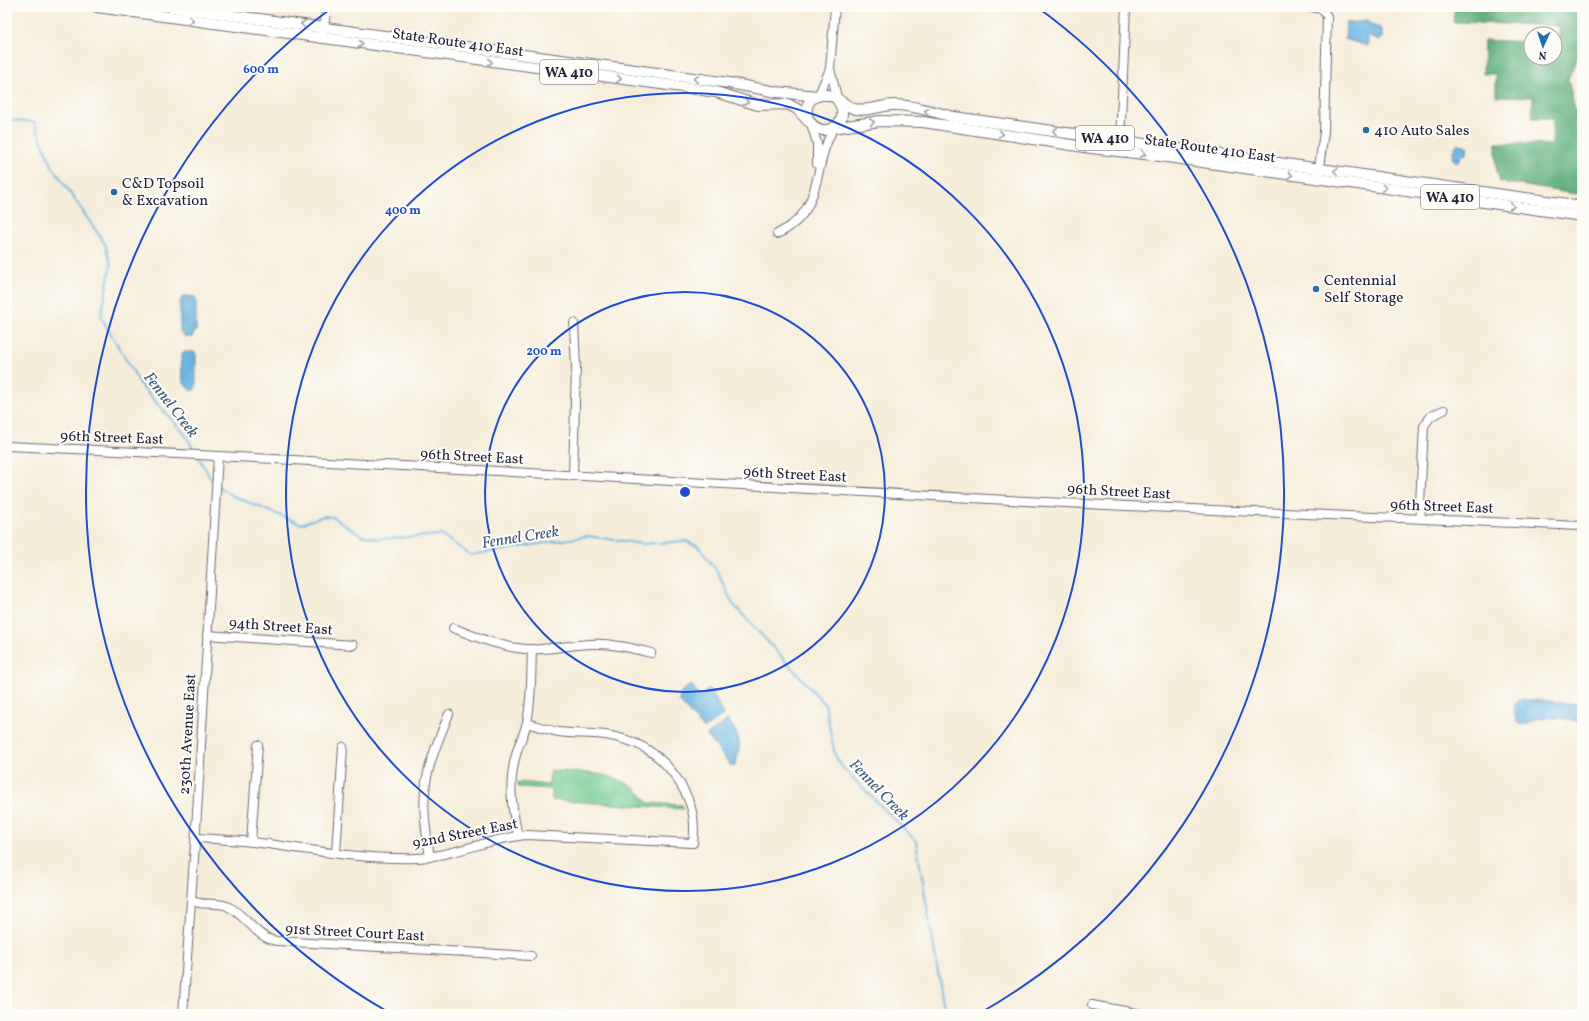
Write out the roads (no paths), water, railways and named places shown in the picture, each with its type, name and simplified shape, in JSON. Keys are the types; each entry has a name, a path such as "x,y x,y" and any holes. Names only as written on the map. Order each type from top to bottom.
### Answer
{"main road":[{"name":"State Route 410 East","path":"97,7 716,92 758,104 788,104 797,109 809,122"},
{"name":"State Route 410 East","path":"171,7 729,83 771,91 818,96"},
{"name":"WA 410","path":"818,96 827,95 838,101"},
{"path":"809,122 807,117 807,108 811,100 818,96"},
{"name":"State Route 410 East","path":"838,101 847,107 861,110 881,105 905,105 954,117 1120,141 1582,216"},
{"path":"833,128 838,125 842,117 842,108 838,101"},
{"name":"State Route 410 East","path":"833,128 880,121 923,122 1083,146 1582,206"},
{"name":"WA 410","path":"809,122 822,130 833,128"}],"street":[{"path":"322,38 327,7"},
{"path":"835,7 830,69 838,101"},
{"path":"1120,141 1126,7"},
{"path":"1312,7 1322,9 1326,12 1327,21 1324,132 1318,174"},
{"path":"818,96 830,69"},
{"path":"809,122 816,143 818,176"},
{"path":"777,234 795,223 805,212 815,191 824,149 833,128"},
{"path":"573,476 576,367 574,323"},
{"path":"1420,519 1424,426 1431,416 1444,410"},
{"name":"96th Street East","path":"7,446 218,456 922,495 1582,526"},
{"name":"230th Avenue East","path":"183,1014 196,838 218,456"},
{"path":"453,628 495,643 517,648 559,648 592,644 628,647 651,653"},
{"name":"94th Street East","path":"207,635 352,645"},
{"path":"518,836 511,804 511,781 516,752 527,723 530,701 532,649"},
{"path":"430,856 424,819 426,783 430,764 449,714"},
{"name":"92nd Street East","path":"196,838 251,842 336,854 404,858 430,856 527,835 693,843 695,830 693,812 685,792 670,767 659,758 640,746 616,737 558,732 527,723"},
{"path":"251,842 258,744"},
{"path":"336,854 343,747"},
{"name":"91st Street Court East","path":"191,900 197,904 226,906 242,916 259,934 269,940 530,956"},
{"path":"1092,1005 1141,1014"}],"water":[{"path":"1367,21 1382,29 1382,39 1379,40 1368,35 1368,46 1345,39 1346,23"},
{"path":"1458,144 1465,145 1468,148 1467,153 1462,154 1459,161 1456,162 1452,158 1454,148"},
{"path":"182,297 195,297 196,300 196,330 192,337 185,336 180,331 180,303"},
{"path":"183,352 195,352 196,355 196,384 195,389 192,391 185,384 183,379 181,369"},
{"path":"692,685 698,696 703,696 708,689 710,690 724,714 704,729 680,702 680,696 683,691"},
{"path":"1522,699 1582,704 1582,722 1562,718 1546,718 1532,721 1528,724 1518,724 1514,706 1517,700"},
{"path":"728,720 736,732 739,742 735,766 732,767 707,735"}],"waterway":[{"name":"Fennel Creek","path":"7,120 34,122 52,166 105,244 111,265 101,317 142,387 184,433 196,453"},
{"name":"Fennel Creek","path":"198,457 213,482"},
{"name":"Fennel Creek","path":"219,487 233,496 301,524 324,516 333,517 361,535 379,539 441,535 471,555 588,536 643,544 685,541 698,546 717,571 733,604 825,704 835,755 842,767 916,841 945,1014"}],"place":[{"name":"410 Auto Sales","path":"1366,130"},
{"name":"C&D Topsoil & Excavation","path":"114,192"},
{"name":"Centennial Self Storage","path":"1316,289"}]}
